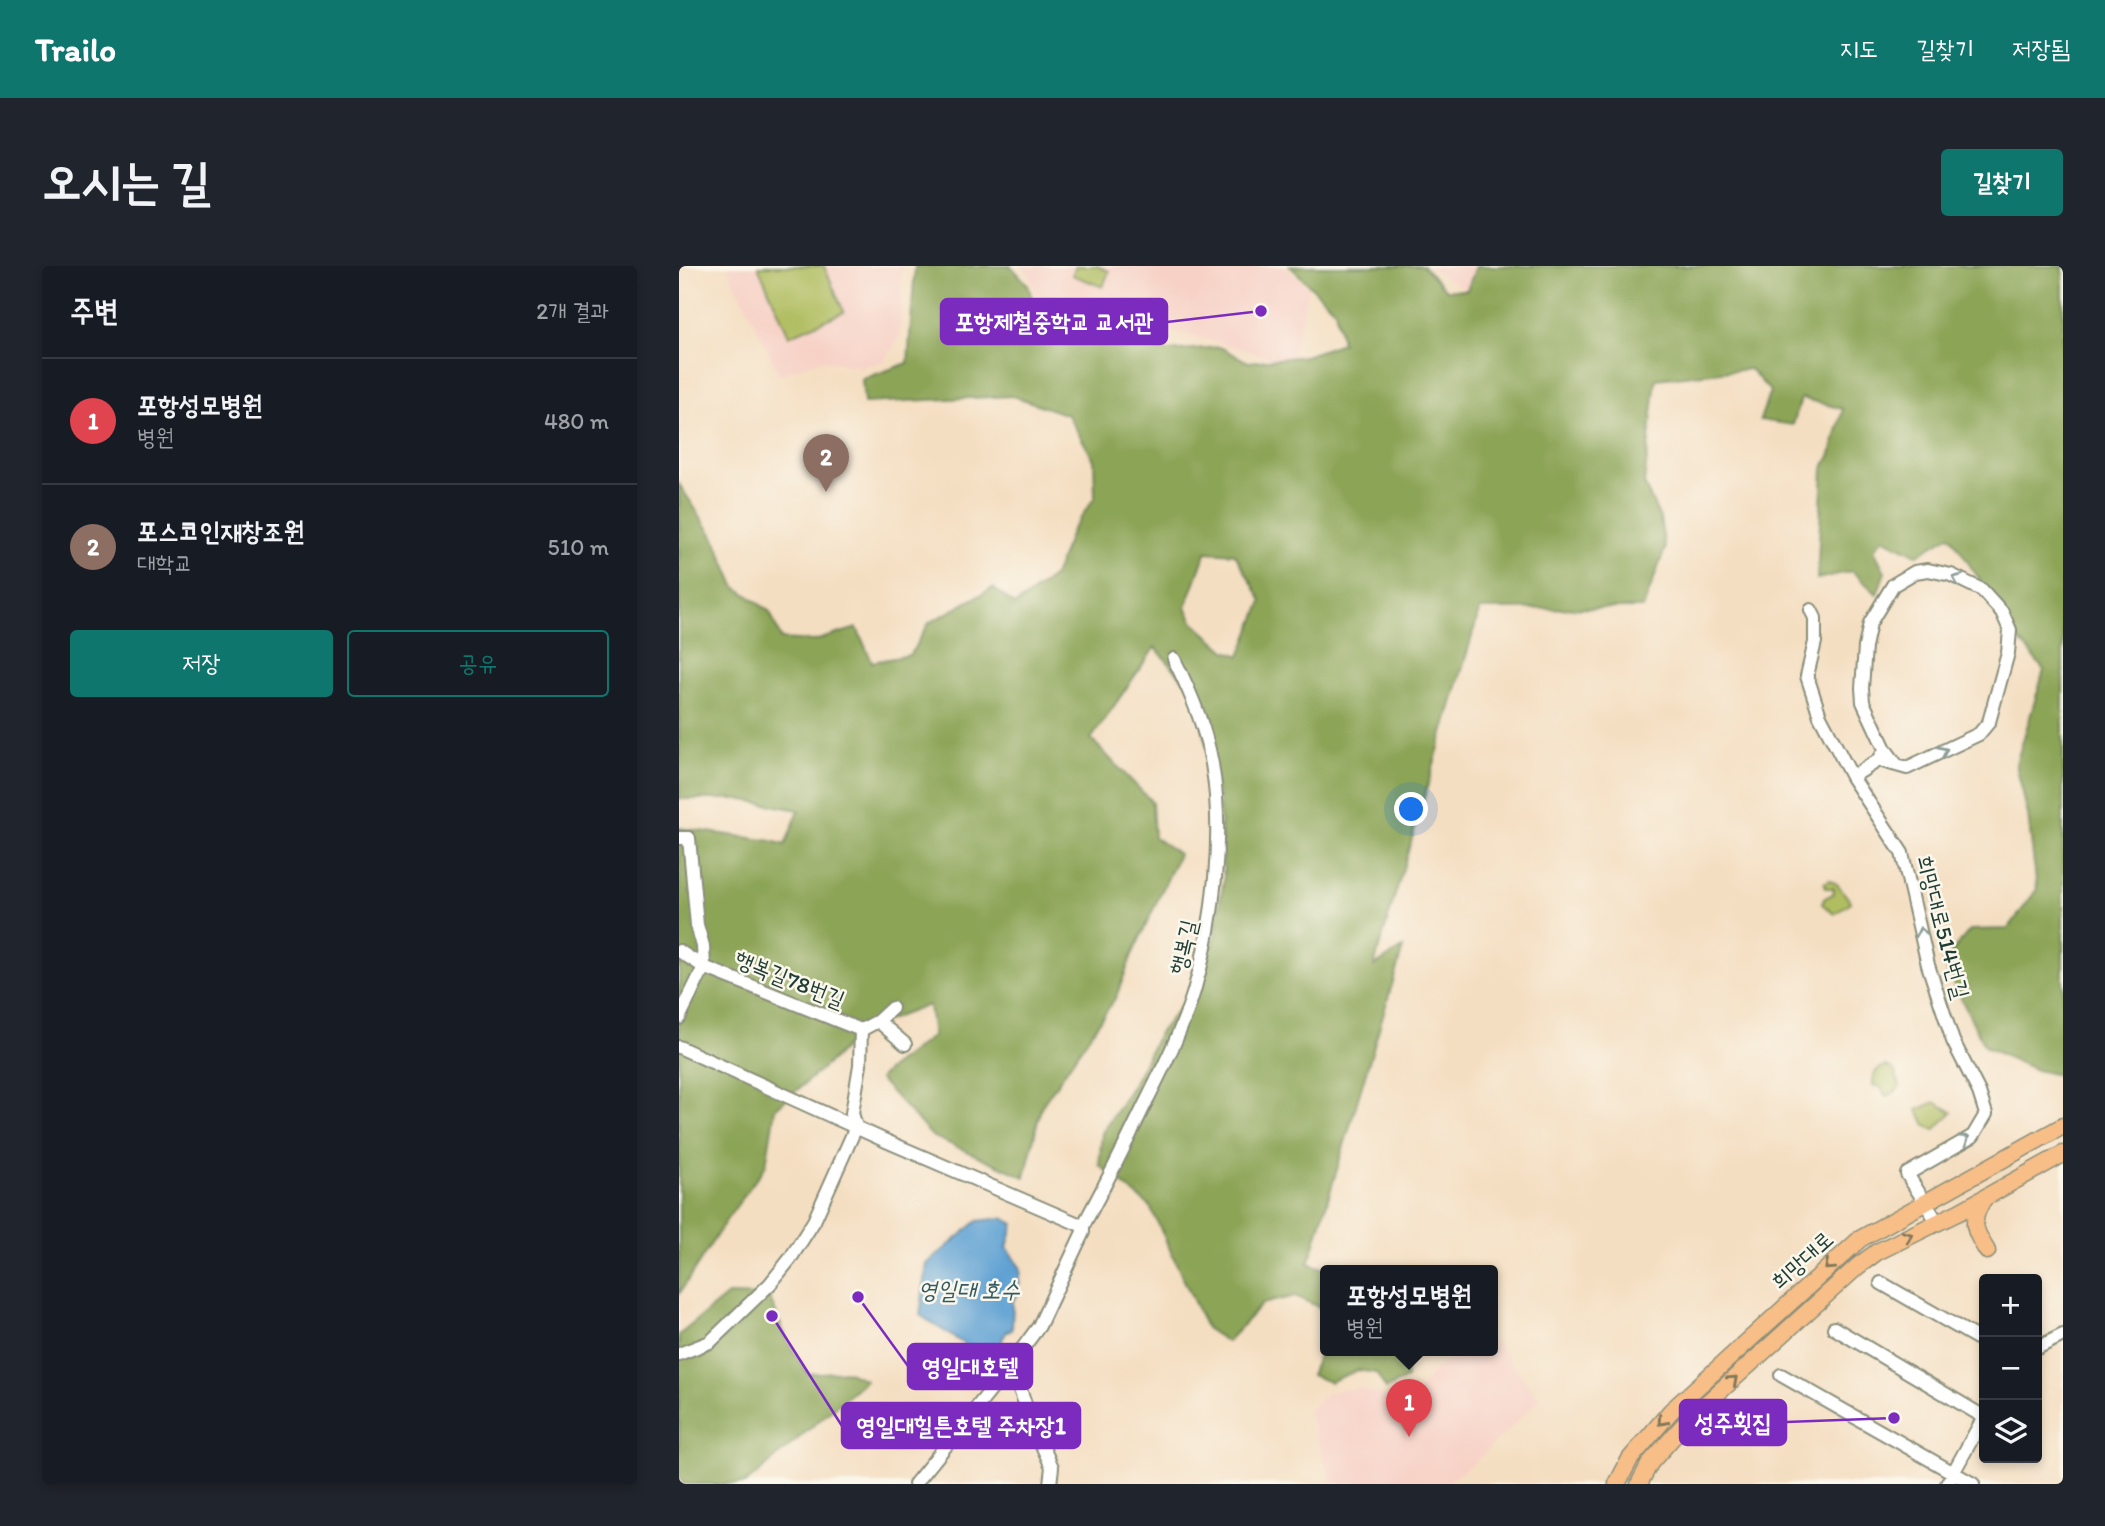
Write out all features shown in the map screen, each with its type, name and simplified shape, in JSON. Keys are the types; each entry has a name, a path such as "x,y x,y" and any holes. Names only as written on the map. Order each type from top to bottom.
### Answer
{"main road":[{"name":"희망대로","path":"1617,1484 1630,1459 1671,1411 1847,1250 1877,1228 1927,1203 2063,1126"},
{"name":"희망대로","path":"1639,1484 1650,1463 1687,1421 1858,1266 1889,1245 1983,1200 2063,1154"},
{"path":"1983,1200 1976,1210 1974,1223 1987,1251"}],"street":[{"path":"1927,570 1951,575 1982,590 2002,612 2010,630 2008,653 1989,722 1979,734 1907,768 1882,755 1863,702 1862,688 1870,623 1880,604 1893,585 1915,572 1927,570"},
{"name":"희망대로514번길","path":"1811,610 1815,618 1815,642 1807,676 1820,716 1852,777 1902,853 1928,965 1953,1041 1979,1092 1986,1114 1973,1136 1907,1174 1938,1223"},
{"name":"행복길","path":"915,1484 1043,1320 1083,1232 1083,1226 1167,1059 1194,991 1211,919 1217,831 1212,764 1191,692 1174,659"},
{"path":"1852,777 1882,755"},
{"name":"행복길78번길","path":"679,838 689,838 697,925 704,967"},
{"name":"행복길78번길","path":"679,951 704,967 861,1030"},
{"path":"679,1018 704,967"},
{"path":"679,1354 710,1342 760,1294 789,1259 814,1221 856,1127 852,1113 860,1065 861,1030 878,1021 892,1008"},
{"path":"878,1021 905,1044"},
{"path":"679,1047 1083,1226"},
{"path":"1881,1283 1979,1339"},
{"path":"1834,1328 1979,1414"},
{"path":"2042,1346 2063,1335"},
{"path":"1011,1364 1033,1426 1052,1466 1051,1484"},
{"path":"1781,1376 1949,1479 1973,1484"},
{"path":"1949,1479 1979,1426"}],"shaded area":[{"path":"727,266 902,266 900,337 883,362 860,367 822,360 779,374"},
{"path":"1021,266 1284,266 1309,288 1290,363 1154,328 1115,338 1084,336 1037,315 1034,286"},
{"path":"1426,266 1475,266 1467,290"},
{"path":"1498,1345 1540,1399 1475,1462 1444,1484 1332,1484 1308,1412 1327,1392 1359,1388 1380,1395 1401,1408 1443,1362 1457,1356 1498,1356"}],"green space":[{"path":"758,266 824,266 844,312 789,336"},
{"path":"915,266 1011,266 1028,285 1037,315 1076,332 1111,337 1141,332 1167,351 1220,347 1248,362 1305,356 1342,343 1335,310 1290,266 1423,266 1446,290 1467,290 1476,266 2063,266 2063,1076 2036,1070 1985,1047 1943,962 1970,930 2008,929 2037,889 2028,815 2016,764 2044,670 2020,641 1950,535 1917,555 1883,538 1874,550 1885,572 1877,594 1852,571 1817,579 1823,469 1831,454 1843,409 1801,398 1793,425 1760,420 1770,391 1750,369 1656,379 1644,484 1660,518 1665,549 1643,608 1480,609 1374,966 1403,948 1309,1263 1320,1267 1320,1308 1295,1296 1262,1304 1227,1342 1206,1328 1150,1206 1099,1165 1102,1133 1134,1083 1159,1033 1200,983 1213,944 1224,879 1219,801 1195,693 1155,647 1091,739 1152,802 1154,837 1179,854 1132,955 1116,997 1041,1107 1025,1177 932,1136 879,1079 933,1036 929,1005 861,1030 833,1059 775,1109 766,1165 725,1222 679,1294 679,828 785,845 799,810 738,799 679,799 679,484 715,539 735,586 770,612 781,639 814,641 857,628 872,662 910,655 929,623 993,588 1015,605 1054,576 1072,530 1095,497 1094,460 1068,415 1013,396 864,403 862,379 908,363","holes":["1206,552 1235,554 1262,601 1240,656 1226,651 1194,623 1186,607"]},
{"path":"1076,266 1097,266 1109,271 1103,287 1072,275"},
{"path":"1829,880 1837,884 1851,902 1834,914 1822,904 1825,898 1833,894 1833,888 1825,888 1824,883"},
{"path":"1886,1066 1894,1070 1900,1086 1888,1096 1881,1087 1873,1085 1875,1072"},
{"path":"1935,1102 1952,1112 1935,1130 1926,1125 1917,1110"},
{"path":"728,1295 769,1296 788,1342 808,1374 846,1371 866,1380 744,1484 683,1484 679,1476 679,1335"},
{"path":"1319,1355 1405,1356 1407,1378 1386,1389 1376,1373 1358,1370 1330,1382 1311,1375"}],"water":[{"name":"영일대 호수","path":"1003,1218 1014,1224 1007,1247 1021,1269 1018,1294 1013,1301 1012,1330 1007,1331 996,1354 988,1360 920,1315 927,1264 977,1221"}],"tunnel":[{"path":"1402,1418 1410,1432"}],"place":[{"name":"포항제철중학교 교서관","path":"1261,311"},
{"name":"포스코인재창조원","path":"826,492"},
{"name":"영일대호텔","path":"858,1297"},
{"name":"영일대힐튼호텔 주차장1","path":"772,1316"},
{"name":"성주횟집","path":"1894,1418"},
{"name":"포항성모병원","path":"1409,1437"}]}
